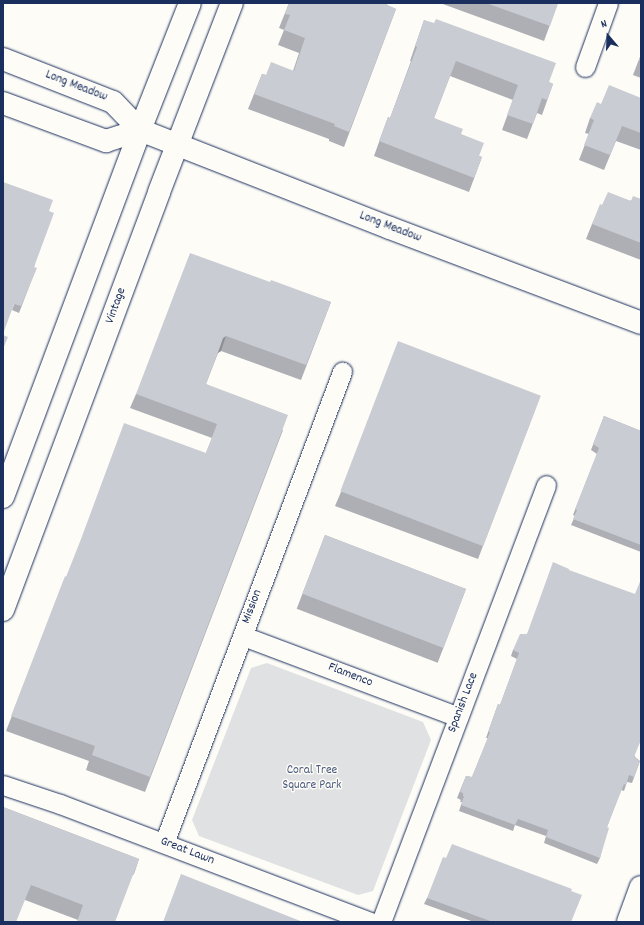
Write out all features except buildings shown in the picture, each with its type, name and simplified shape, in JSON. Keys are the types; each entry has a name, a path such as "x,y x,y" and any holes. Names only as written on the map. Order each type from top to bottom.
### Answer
{"street":[{"path":"3,497 140,130 190,3"},
{"name":"Vintage","path":"3,610 177,145 232,3"},
{"path":"585,67 608,3"},
{"name":"Long Meadow","path":"3,59 113,102 140,130 641,323"},
{"path":"3,103 106,141 140,130"},
{"name":"Mission","path":"164,843 342,372"},
{"name":"Spanish Lace","path":"382,922 546,484"},
{"name":"Flamenco","path":"243,636 458,717"},
{"name":"Great Lawn","path":"3,785 60,804 370,922"},
{"path":"628,922 641,886"}],"green space":[{"name":"Coral Tree Square Park","path":"267,663 423,722 431,740 373,891 358,895 199,836 192,820 251,668"}]}
